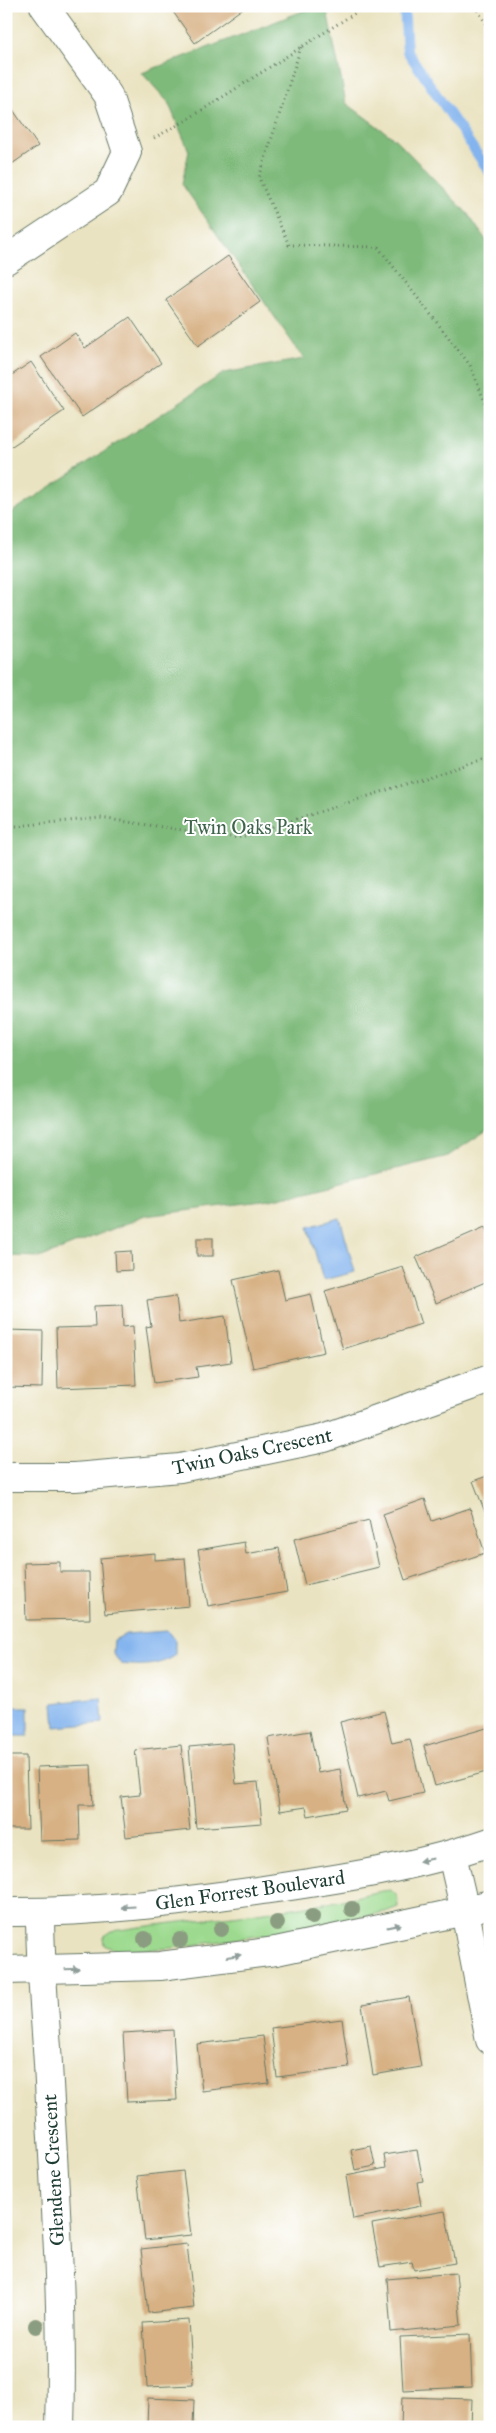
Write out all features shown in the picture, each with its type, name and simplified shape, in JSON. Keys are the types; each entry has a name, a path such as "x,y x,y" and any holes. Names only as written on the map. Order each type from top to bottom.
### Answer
{"street":[{"path":"6,260 108,192 127,152 108,95 44,6"},
{"name":"Twin Oaks Crescent","path":"6,1477 76,1477 180,1468 324,1438 490,1379"},
{"name":"Glen Forrest Boulevard","path":"6,1912 40,1913 177,1903 314,1883 452,1855 490,1842"},
{"path":"452,1855 478,1908 490,2040"},
{"path":"6,1970 160,1966 276,1950 478,1908"},
{"name":"Glendene Crescent","path":"40,1913 40,1970 48,2061 58,2283 60,2427"}],"path":[{"path":"127,152 185,121 366,6"},
{"path":"475,6 490,30"},
{"path":"301,47 259,178 289,245 378,247 470,365 490,414"},
{"path":"6,827 100,818 238,838 490,757"}],"green space":[{"name":"Twin Oaks Park","path":"316,6 326,6 346,103 396,140 467,213 490,246 490,1128 448,1156 270,1200 145,1216 42,1257 6,1256 6,516 224,373 304,359 182,184 189,151 168,102 142,73"},
{"path":"391,1890 397,1896 398,1907 385,1912 272,1934 172,1948 117,1951 104,1945 103,1937 112,1931 304,1907"}],"water":[{"path":"340,1218 355,1272 323,1280 308,1227"},
{"path":"167,1631 175,1640 175,1655 162,1662 142,1665 121,1664 113,1653 114,1640 126,1634"},
{"path":"101,1698 103,1723 55,1727 53,1703"},
{"path":"6,1707 28,1707 28,1736 6,1736"}],"building":[{"path":"169,6 246,6 195,43"},
{"path":"11,107 38,146 6,168 6,110"},
{"path":"228,256 260,302 198,346 166,300"},
{"path":"130,317 161,363 82,417 41,357 75,333 85,348"},
{"path":"31,362 64,411 6,450 6,379"},
{"path":"485,1227 490,1239 490,1280 436,1303 416,1257"},
{"path":"197,1238 213,1238 213,1256 197,1256"},
{"path":"131,1251 132,1270 116,1271 115,1252"},
{"path":"403,1267 421,1324 343,1349 325,1291"},
{"path":"278,1270 285,1300 311,1294 324,1352 253,1368 233,1280"},
{"path":"176,1296 179,1323 225,1316 231,1362 196,1367 198,1377 154,1383 146,1327 151,1326 147,1300"},
{"path":"122,1305 123,1327 133,1326 136,1385 58,1388 56,1328 95,1327 94,1306"},
{"path":"6,1330 43,1331 42,1388 6,1387"},
{"path":"490,1475 490,1525 473,1481"},
{"path":"425,1499 432,1521 470,1508 485,1553 405,1580 383,1514"},
{"path":"369,1520 379,1567 305,1585 294,1539"},
{"path":"244,1542 246,1554 279,1548 287,1592 208,1606 198,1550"},
{"path":"155,1553 155,1560 185,1558 189,1606 105,1614 100,1558"},
{"path":"60,1562 60,1572 89,1572 90,1619 26,1620 24,1563"},
{"path":"384,1711 392,1743 410,1739 423,1793 389,1801 386,1791 358,1798 340,1722"},
{"path":"490,1727 490,1771 435,1786 424,1746"},
{"path":"310,1731 318,1773 340,1769 346,1809 308,1816 306,1807 280,1811 268,1738"},
{"path":"232,1743 236,1784 258,1782 262,1823 196,1828 189,1747"},
{"path":"181,1745 190,1830 126,1837 121,1797 140,1795 135,1750"},
{"path":"6,1756 26,1756 28,1829 6,1829"},
{"path":"91,1765 93,1805 79,1805 80,1840 40,1841 37,1767"},
{"path":"409,1997 421,2067 373,2075 362,2005"},
{"path":"342,2019 349,2068 277,2077 271,2028"},
{"path":"173,2030 177,2100 127,2102 123,2033"},
{"path":"263,2036 269,2083 202,2091 197,2044"},
{"path":"371,2146 375,2166 355,2170 351,2150"},
{"path":"417,2150 423,2181 417,2182 421,2206 353,2219 346,2176 386,2168 384,2155"},
{"path":"183,2171 191,2235 145,2240 137,2176"},
{"path":"445,2211 455,2263 414,2270 412,2262 380,2267 372,2224"},
{"path":"187,2244 194,2308 148,2313 141,2249"},
{"path":"456,2273 461,2325 391,2332 387,2279"},
{"path":"189,2320 193,2385 147,2387 143,2323"},
{"path":"470,2334 472,2387 403,2390 400,2337"},
{"path":"402,2397 472,2399 471,2427 401,2427"},
{"path":"148,2398 194,2400 193,2427 147,2427"}],"waterway":[{"path":"404,6 407,51 490,173"}]}
